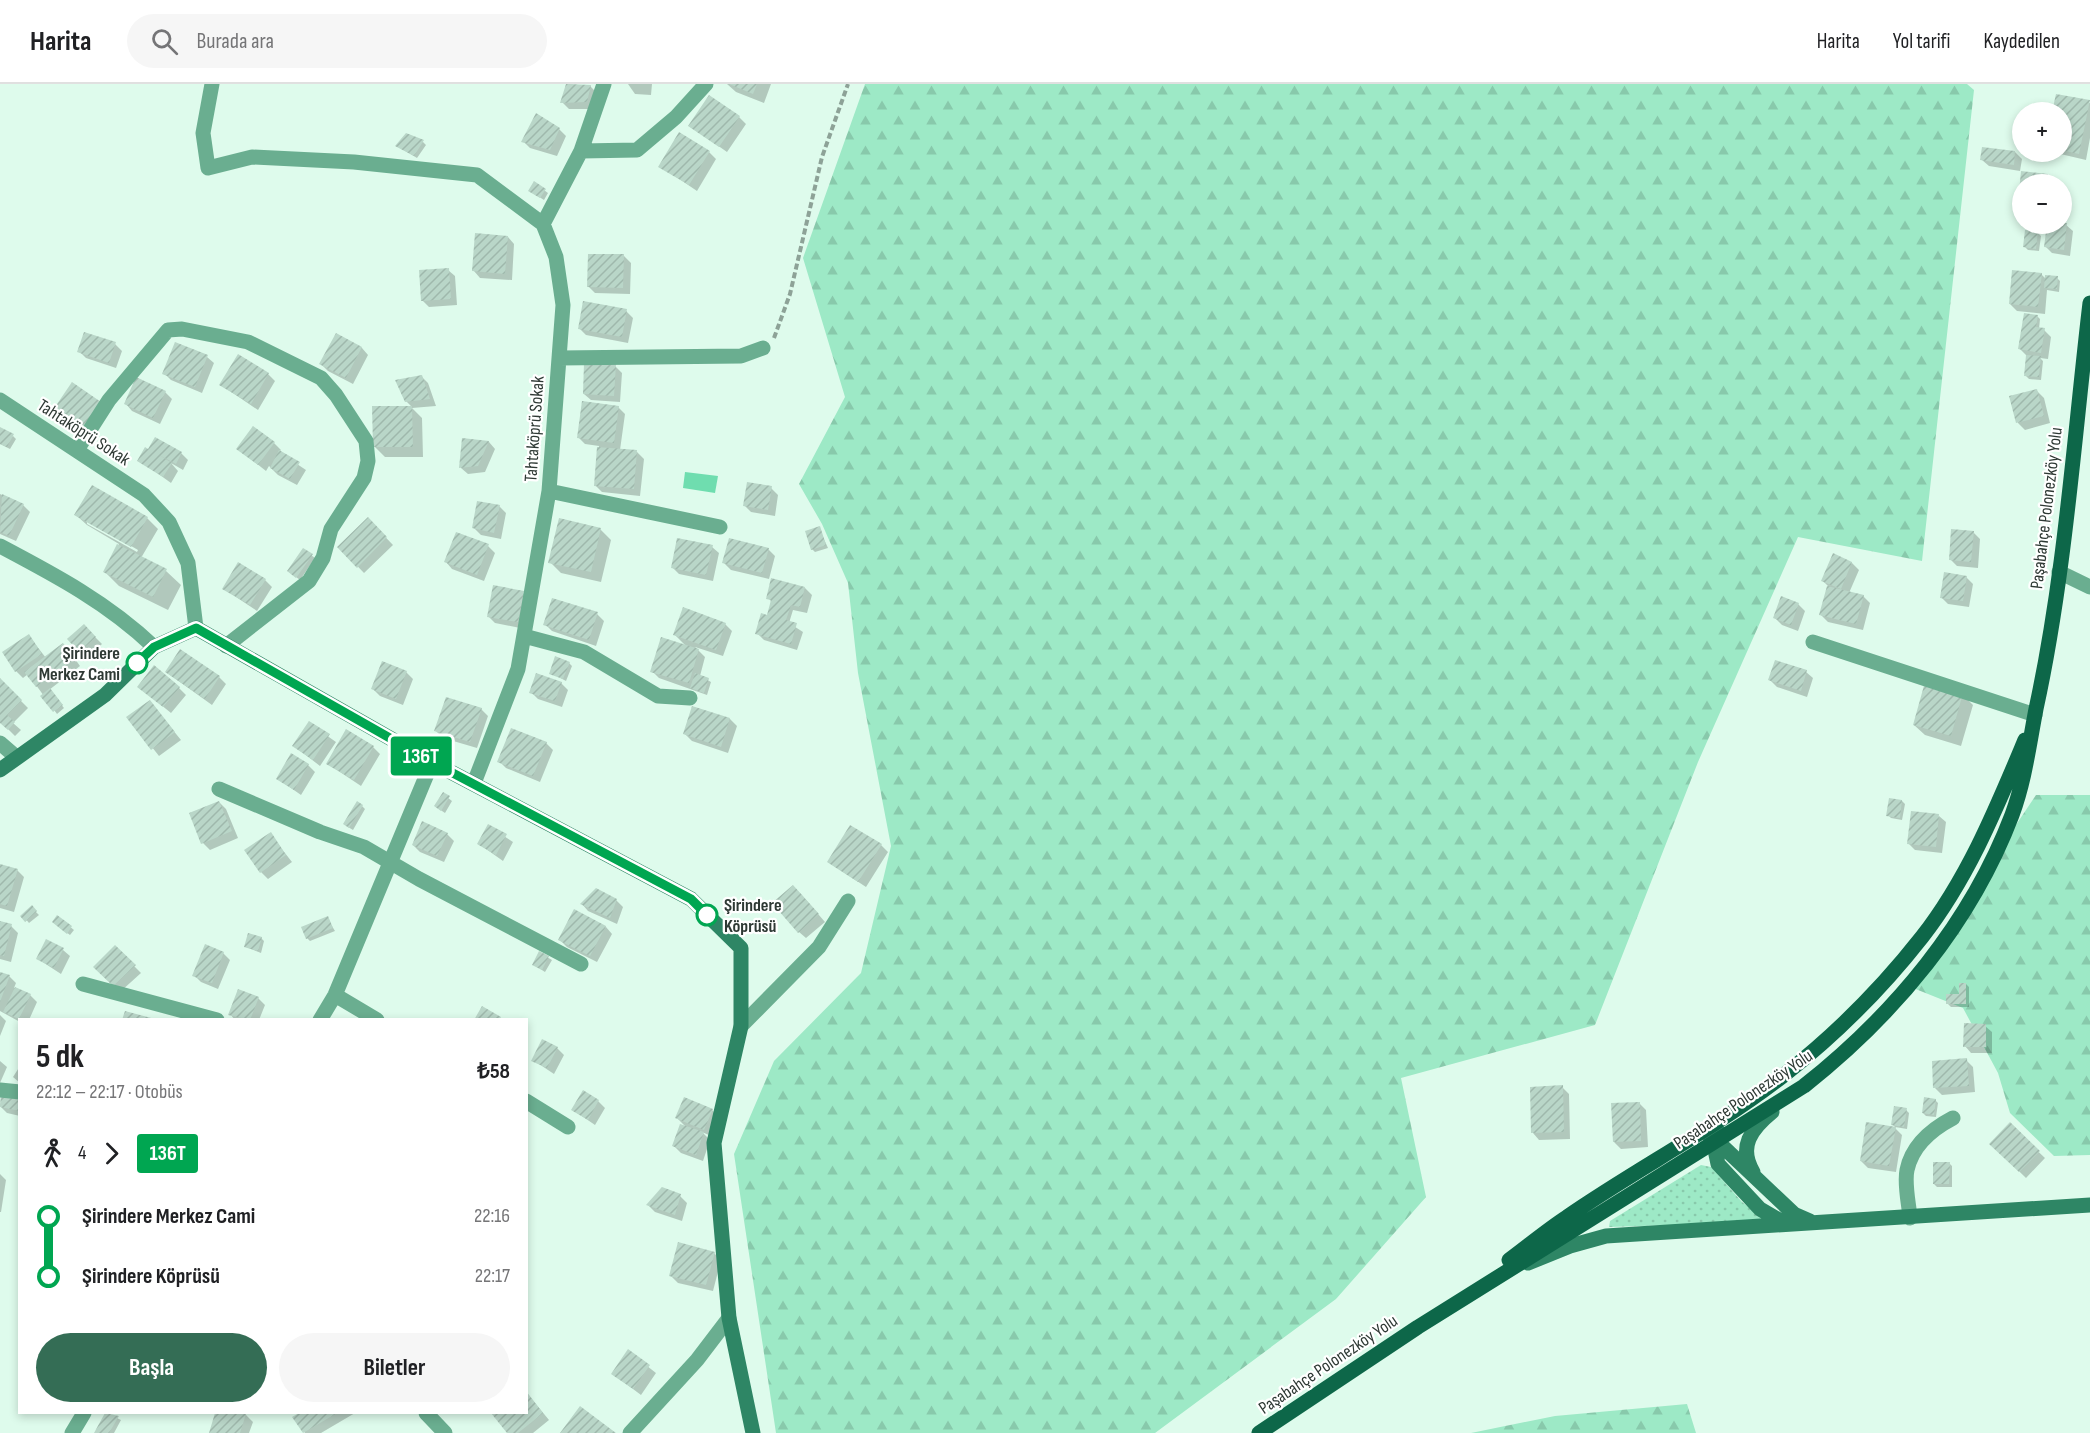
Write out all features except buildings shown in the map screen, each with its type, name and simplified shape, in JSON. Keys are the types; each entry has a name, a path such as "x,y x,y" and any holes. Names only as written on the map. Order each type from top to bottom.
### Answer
{"main road":[{"name":"Paşabahçe Polonezköy Yolu","path":"1259,1433 1418,1327 1718,1142 1804,1086 1858,1040 1923,970 1965,907 2011,816 2025,774 2059,572 2090,303"},
{"name":"Paşabahçe Polonezköy Yolu","path":"1418,1327 1567,1217 1692,1138 1785,1074 1840,1027 1871,996 1923,936 1976,852 2035,716"}],"street":[{"path":"213,84 203,133 208,168 252,157 354,162 477,176 543,224 581,151 604,84"},
{"path":"581,151 637,150 676,117 706,84"},
{"name":"Tahtaköprü Sokak","path":"474,783 518,669 549,491 563,305 556,257 543,224"},
{"path":"77,450 109,400 168,330 182,328 248,342 321,378 336,395 366,441 368,461 364,478 331,529 323,558 309,581 226,646"},
{"path":"559,358 741,356 762,348"},
{"name":"Tahtaköprü Sokak","path":"0,400 144,495 168,522 188,562 196,628"},
{"path":"549,491 720,527"},
{"path":"0,546 68,582 126,621 154,647"},
{"path":"2059,572 2090,587"},
{"path":"0,770 15,756 105,695 154,647 196,628 432,762 691,899 741,948 741,1026 714,1143 729,1318 753,1433"},
{"path":"524,636 584,652 658,696 690,698"},
{"path":"1813,642 2035,716"},
{"path":"0,743 15,756"},
{"path":"321,1018 335,994 432,762"},
{"path":"219,789 320,832 364,847 581,964"},
{"path":"741,1026 819,946 848,901"},
{"path":"83,984 210,1018"},
{"path":"335,994 374,1018"},
{"path":"1759,1183 1748,1163 1746,1151 1751,1131 1804,1086"},
{"path":"0,1090 18,1092"},
{"path":"528,1102 568,1127"},
{"path":"1737,1107 1727,1119 1718,1142 1715,1158 1718,1164 1760,1209 1779,1220 1822,1224"},
{"path":"1910,1218 1906,1171 1920,1144 1935,1127 1953,1118"},
{"path":"1692,1138 1704,1135 1718,1142 1794,1214 1822,1224"},
{"path":"1503,1274 1570,1246 1606,1236 1822,1224 2090,1205"},
{"path":"630,1433 697,1360 729,1318"},
{"path":"72,1433 83,1414"},
{"path":"427,1414 445,1433"}],"path":[{"path":"762,348 775,338 790,294 822,157 848,84"}],"green space":[{"path":"865,84 1967,84 1974,90 1922,561 1798,537 1698,762 1595,1025 1401,1078 1426,1197 1336,1299 1155,1433 776,1433 734,1154 774,1061 861,973 891,846 858,673 848,583 822,524 799,484 845,397 803,258"},
{"path":"2036,795 2090,795 2090,1155 2054,1156 2010,1113 1998,1073 1963,1008 1908,986"},
{"path":"1701,1165 1711,1167 1742,1202 1768,1222 1609,1227 1610,1221"},
{"path":"1687,1404 1696,1433 1471,1433 1555,1416"}],"shaded area":[{"path":"685,472 718,476 715,493 683,488"}],"bus line":[{"name":"136T","path":"137,663 154,647 196,628 432,762 691,899 707,915"}],"place":[{"name":"Şirindere Merkez Cami","path":"137,663"},
{"name":"Şirindere Köprüsü","path":"707,915"}]}
